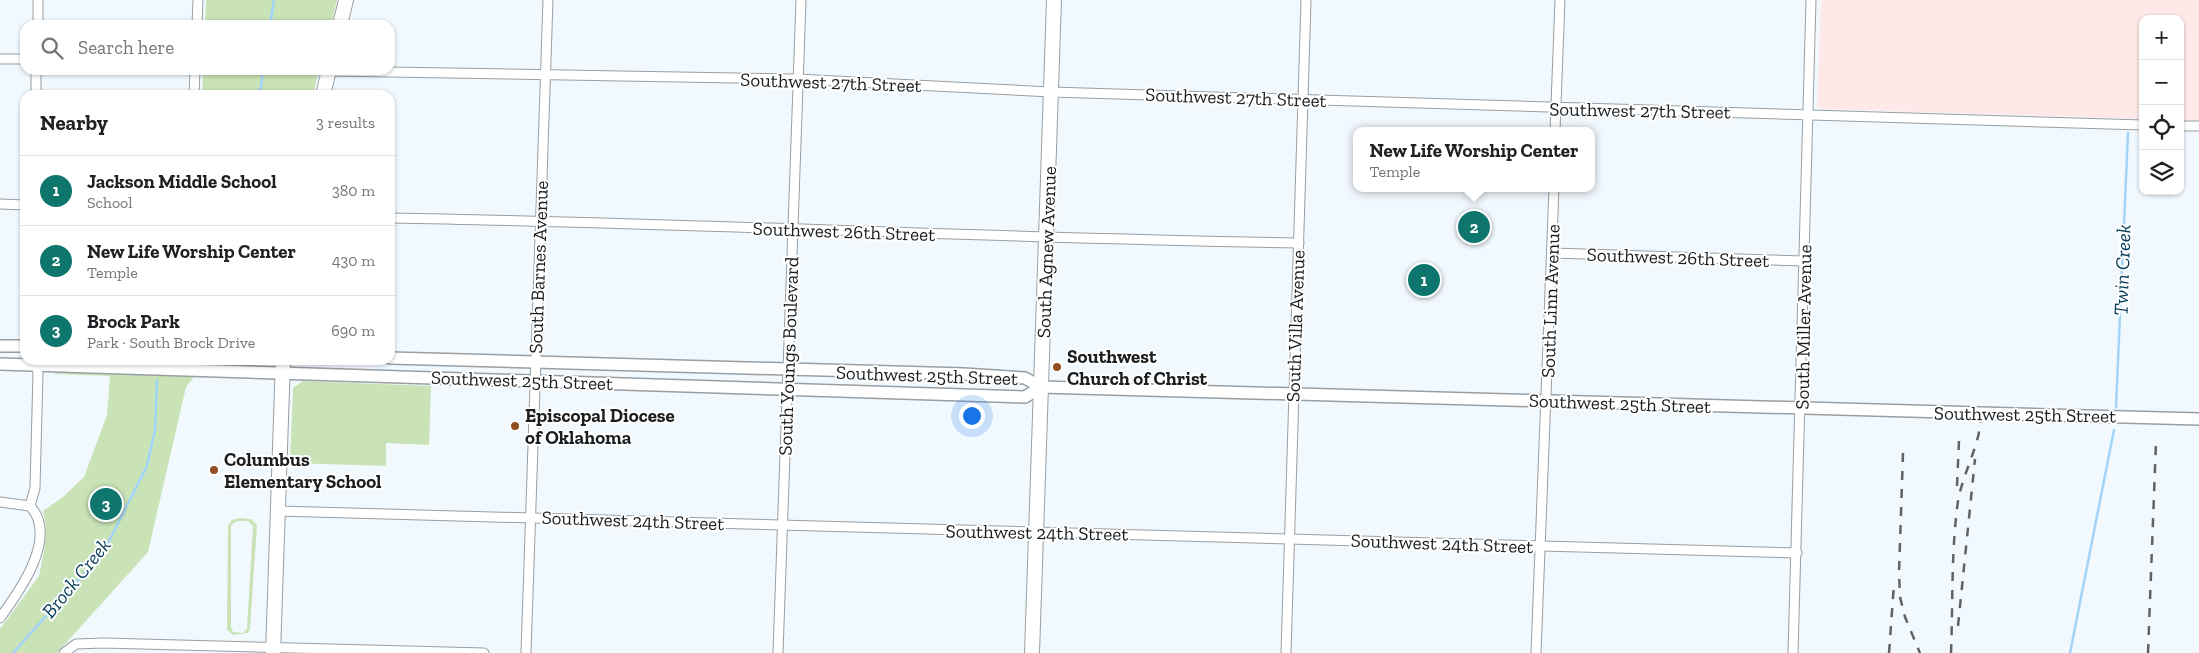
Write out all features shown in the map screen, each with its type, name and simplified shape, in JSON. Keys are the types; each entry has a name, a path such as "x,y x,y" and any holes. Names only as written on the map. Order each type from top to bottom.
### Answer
{"main road":[{"name":"South Agnew Avenue","path":"1032,653 1054,0"},
{"path":"342,20 347,2"},
{"path":"323,90 328,75"},
{"path":"273,651 282,366"}],"street":[{"path":"38,0 38,20"},
{"path":"197,20 198,0"},
{"name":"South Barnes Avenue","path":"526,653 539,220 548,0"},
{"name":"South Youngs Boulevard","path":"778,653 801,0"},
{"name":"South Villa Avenue","path":"1286,653 1292,394 1299,243 1306,0"},
{"path":"1555,127 1560,0"},
{"name":"South Miller Avenue","path":"1793,653 1811,0"},
{"path":"0,59 20,60"},
{"name":"Southwest 27th Street","path":"395,72 797,79 1051,92 2139,125"},
{"path":"36,75 36,90"},
{"path":"194,90 195,75"},
{"path":"2184,126 2199,126"},
{"name":"South Linn Avenue","path":"1536,653 1554,192"},
{"path":"0,204 20,205"},
{"name":"Southwest 26th Street","path":"395,218 539,220 1046,238 1299,243"},
{"name":"Southwest 26th Street","path":"1552,253 1803,260"},
{"path":"0,346 20,346"},
{"name":"Southwest 25th Street","path":"395,358 1016,377 1025,378 1041,387 2199,419"},
{"name":"Southwest 25th Street","path":"0,364 20,363"},
{"path":"0,618 27,579 34,560 39,537 38,519 30,506 35,488 38,373 36,365"},
{"name":"Southwest 25th Street","path":"222,365 282,366 535,381 1025,397 1041,387"},
{"path":"0,502 30,506"},
{"name":"Southwest 24th Street","path":"278,511 783,524 1036,533 1290,537 1797,553"},
{"path":"64,653 76,644 103,642 273,651 484,653"}],"shaded area":[{"path":"1821,0 2199,0 2199,121 2184,120 2184,15 2139,15 2139,119 1822,109 1817,106"}],"green space":[{"path":"206,0 337,0 332,20 205,20"},
{"path":"203,75 318,75 314,90 202,90"},
{"path":"56,365 203,365 186,387 148,552 57,653 0,653 0,629 39,576 45,546 46,526 43,511 63,497 84,477 107,415 110,376 55,374"},
{"path":"303,381 431,386 429,445 386,443 386,466 290,463 293,388"},
{"path":"239,518 251,519 257,525 250,629 248,633 233,635 227,630 228,526 232,520","holes":["237,521 248,521 253,526 247,629 243,633 233,632 231,627 231,525"]}],"waterway":[{"name":"Brock Creek","path":"271,20 274,0"},
{"name":"Brock Creek","path":"261,90 262,75"},
{"name":"Twin Creek","path":"2116,407 2128,133"},
{"name":"Brock Creek","path":"13,653 104,551 147,466 155,430 157,381"},
{"name":"Twin Creek","path":"2070,653 2114,430"}],"railway":[{"path":"1951,653 1953,558 1958,501 1977,441 1981,420"},
{"path":"1957,486 1959,441"},
{"path":"2148,653 2156,442"},
{"path":"1903,453 1900,597 1905,617 1920,653"},
{"path":"1958,626 1975,459"},
{"path":"1889,653 1894,584"}],"place":[{"name":"New Life Worship Center","path":"1474,227"},
{"name":"Jackson Middle School","path":"1424,280"},
{"name":"Southwest Church of Christ","path":"1057,367"},
{"name":"Episcopal Diocese of Oklahoma","path":"515,426"},
{"name":"Columbus Elementary School","path":"214,470"},
{"name":"Brock Park","path":"106,504"}]}
